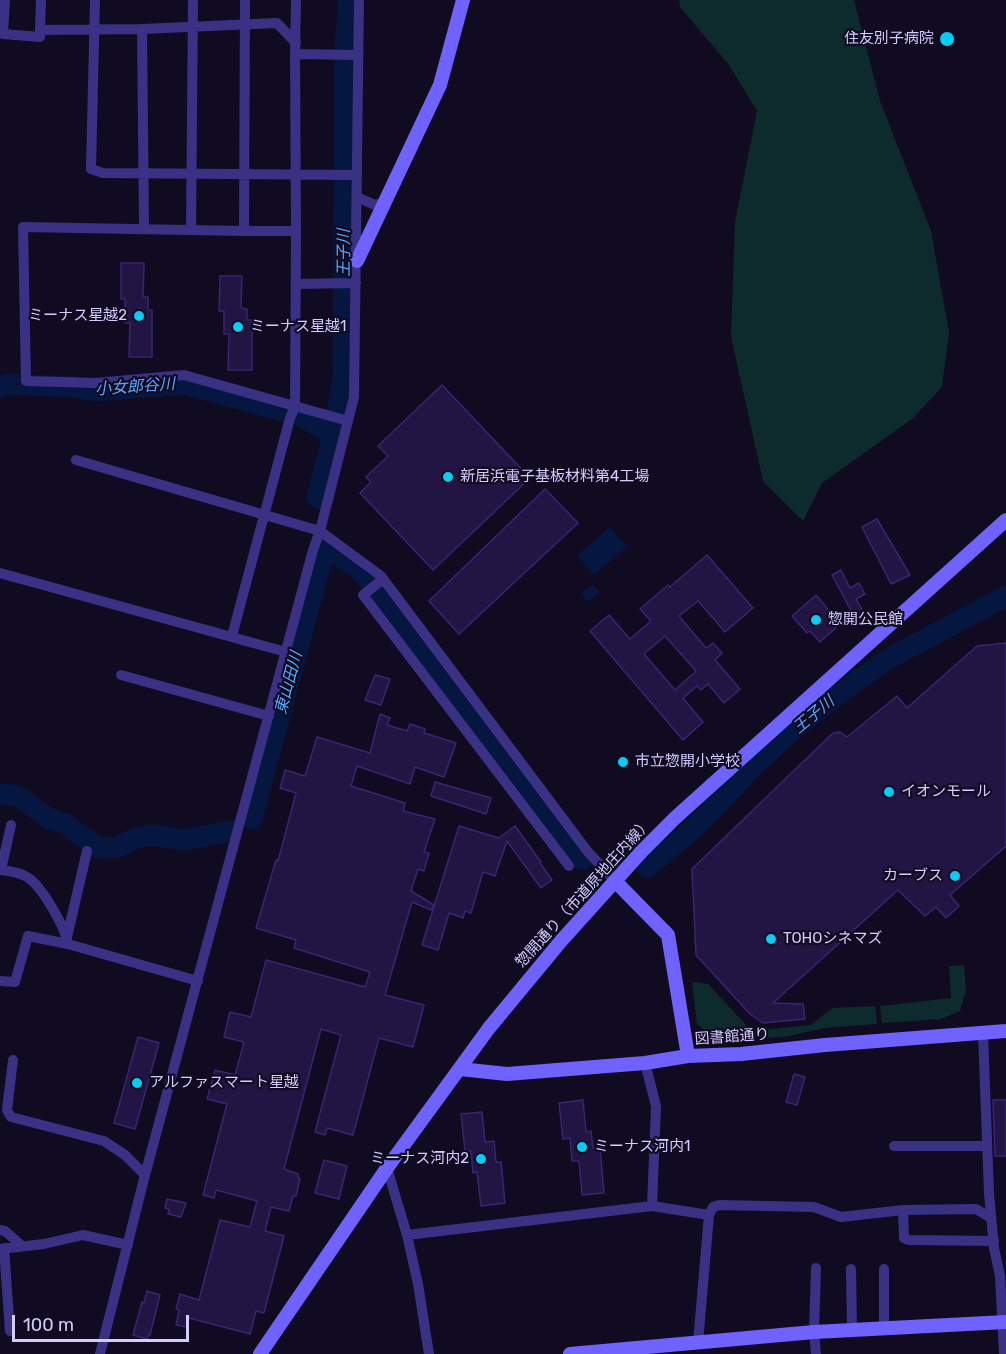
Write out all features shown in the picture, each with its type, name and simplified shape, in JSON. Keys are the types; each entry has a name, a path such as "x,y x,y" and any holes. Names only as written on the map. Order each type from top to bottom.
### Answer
{"street":[{"path":"5,0 3,34 40,37 41,0"},
{"path":"95,0 91,169 103,173 356,175"},
{"path":"191,230 193,0"},
{"path":"244,231 245,0"},
{"path":"232,636 293,412 297,174 296,0"},
{"path":"100,1354 354,397 359,0"},
{"path":"357,261 440,85 463,0"},
{"path":"40,30 142,29 277,23 296,48 357,55"},
{"path":"142,29 144,229"},
{"path":"357,197 375,205 384,203"},
{"path":"296,231 23,227 26,381 96,383 184,375 293,412 346,421"},
{"path":"296,284 354,283"},
{"path":"76,460 320,531 383,580 588,852 668,935 688,1056"},
{"name":"惣開通り（市道原地庄内線）","path":"260,1354 387,1168 489,1028 561,941 675,818 1006,520"},
{"path":"0,573 286,652"},
{"path":"383,580 363,595 569,866"},
{"path":"121,675 269,716"},
{"path":"11,825 0,870 27,877 38,886 68,940"},
{"path":"68,940 87,851"},
{"path":"0,981 15,982 28,936 68,940 198,981"},
{"name":"図書館通り","path":"460,1069 507,1074 645,1063 688,1056 741,1054 1006,1031"},
{"path":"983,1033 991,1218 1005,1322 1004,1354"},
{"path":"13,1060 7,1110 11,1117 104,1142 125,1155 146,1175"},
{"path":"645,1063 656,1106 652,1206"},
{"path":"894,1146 987,1146"},
{"path":"387,1168 407,1235 418,1284 429,1354"},
{"path":"698,1342 709,1215 713,1207 719,1205 814,1208 841,1217 903,1210 976,1209 991,1218"},
{"path":"407,1235 652,1206 709,1215"},
{"path":"903,1210 904,1238 909,1240 994,1241"},
{"path":"0,1230 5,1231 22,1246"},
{"path":"10,1331 2,1248 83,1235 128,1245"},
{"path":"816,1268 814,1332 816,1354"},
{"path":"851,1269 852,1330"},
{"path":"884,1269 884,1328"},
{"path":"570,1354 637,1351 698,1342 814,1332 1005,1322"}],"green space":[{"path":"679,0 854,0 880,101 931,231 949,332 942,387 912,419 822,483 803,521 763,481 731,337 735,222 757,111 729,65 680,7"},
{"path":"964,965 966,991 960,1011 941,1019 882,1023 880,1006 951,998 949,966"},
{"path":"692,983 708,984 746,1025 742,1032 811,1025 832,1008 875,1006 877,1024 825,1028 789,1036 735,1040 715,1038 697,1024"}],"water":[{"path":"610,527 627,547 594,575 577,555"},
{"path":"593,584 599,592 588,602 581,593"}],"building":[{"name":"ミーナス星越2","path":"121,263 144,263 143,297 148,297 148,310 152,310 152,357 129,357 130,323 125,323 125,299 121,299"},
{"name":"ミーナス星越1","path":"220,276 242,276 241,308 247,309 247,320 252,320 252,370 228,370 229,334 224,334 224,311 219,311"},
{"name":"新居浜電子基板材料第4工場","path":"442,385 530,478 433,570 360,493 371,482 366,477 388,456 378,446"},
{"name":"新居浜電子基板材料第4工場","path":"545,489 578,523 459,634 429,601"},
{"path":"877,519 910,575 891,584 862,527"},
{"path":"707,555 753,608 725,632 698,601 679,616 706,648 713,643 722,653 715,660 740,689 724,703 708,684 701,690 697,686 683,698 703,722 683,740 590,631 609,615 630,639 651,621 640,609 668,585 670,587","holes":["665,636 696,671 675,690 644,654"]},
{"path":"841,570 850,588 859,583 865,594 856,599 864,613 855,618 832,575"},
{"name":"惣開公民館","path":"816,595 840,624 820,642 810,631 807,633 792,616"},
{"name":"イオンモール","path":"1006,643 1006,846 950,895 959,906 946,918 936,907 925,916 898,890 773,1003 803,1004 805,1019 763,1023 750,1014 696,955 692,869 833,733 840,732 847,737 897,696 907,708 977,646"},
{"path":"375,675 390,679 381,705 365,700"},
{"path":"380,714 390,718 387,725 407,731 410,724 425,729 424,733 456,743 444,777 415,767 410,784 357,766 351,786 405,803 403,811 435,819 424,852 429,853 424,871 418,869 411,891 434,905 431,910 412,902 385,995 424,1005 413,1047 379,1038 353,1135 327,1128 325,1135 315,1132 341,1035 321,1029 284,1169 298,1174 300,1179 296,1196 293,1196 289,1211 271,1207 265,1231 284,1236 264,1313 256,1311 250,1334 189,1318 187,1327 176,1325 179,1310 176,1309 180,1294 199,1300 220,1220 250,1227 257,1201 216,1190 214,1198 203,1195 227,1104 207,1099 215,1070 235,1075 244,1042 224,1037 230,1012 251,1017 266,960 365,987 370,972 294,948 296,940 256,928 276,860 278,861 296,793 280,788 285,770 305,776 317,737 370,753"},
{"path":"435,782 491,798 486,814 431,796"},
{"path":"459,826 499,838 515,826 552,880 541,888 507,841 495,876 483,872 471,913 465,911 463,918 449,913 438,950 422,945"},
{"name":"アルファスマート星越","path":"138,1037 159,1043 135,1129 114,1123"},
{"path":"794,1074 805,1077 797,1105 786,1102"},
{"name":"ミーナス河内1","path":"583,1100 586,1132 591,1131 593,1148 600,1147 604,1193 582,1195 579,1161 572,1161 570,1138 563,1139 559,1103"},
{"path":"993,1100 1006,1100 1006,1156 995,1156"},
{"name":"ミーナス河内2","path":"482,1112 485,1142 494,1141 496,1162 501,1162 505,1203 481,1206 477,1172 473,1173 471,1151 465,1151 461,1114"},
{"path":"324,1160 347,1166 339,1199 315,1193"},
{"path":"167,1199 186,1203 181,1217 168,1214 169,1209 165,1208"},
{"path":"147,1291 160,1295 147,1339 133,1335"}],"waterway":[{"name":"王子川","path":"323,499 317,497 333,434 343,379 345,48 349,0"},
{"name":"小女郎谷川","path":"0,387 9,384 74,387 95,391 184,384 299,415 333,434"},
{"name":"王子川","path":"252,819 325,547 356,567 375,586 577,858 582,859"},
{"name":"王子川","path":"647,868 696,826 748,771 794,729 840,693 888,659 1006,596"},
{"name":"東山田川","path":"0,794 18,796 48,818 67,824 99,848 118,847 134,839 151,835 185,840 231,831"}],"place":[{"name":"住友別子病院","path":"947,39"},
{"name":"ミーナス星越2","path":"139,316"},
{"name":"ミーナス星越1","path":"238,327"},
{"name":"新居浜電子基板材料第4工場","path":"448,477"},
{"name":"惣開公民館","path":"816,620"},
{"name":"市立惣開小学校","path":"623,762"},
{"name":"イオンモール","path":"889,792"},
{"name":"カーブス","path":"955,876"},
{"name":"TOHOシネマズ","path":"771,939"},
{"name":"アルファスマート星越","path":"137,1083"},
{"name":"ミーナス河内1","path":"582,1147"},
{"name":"ミーナス河内2","path":"481,1159"}]}
